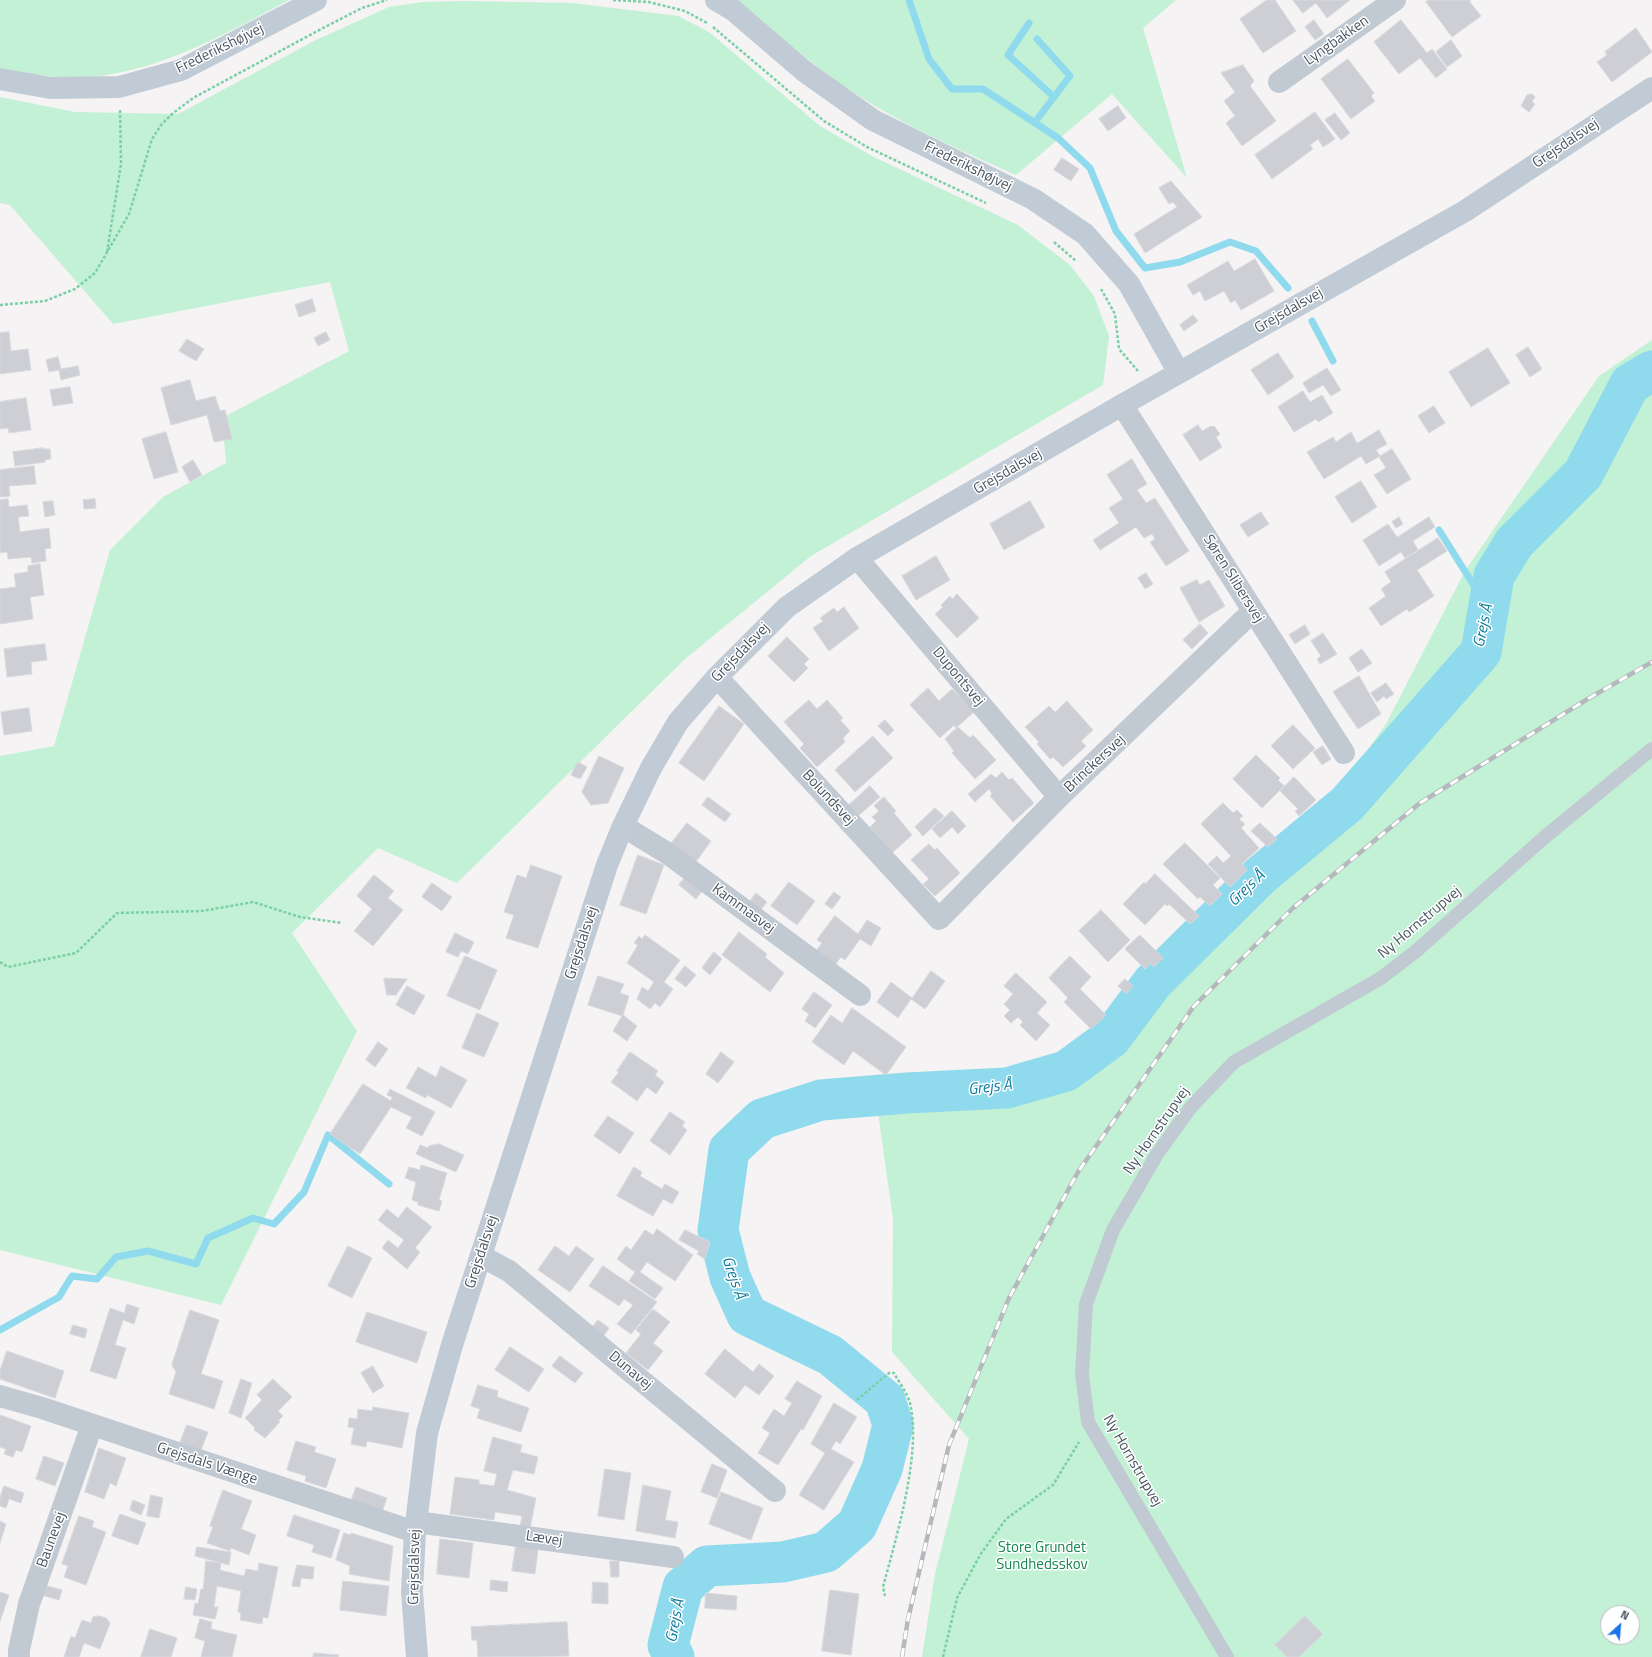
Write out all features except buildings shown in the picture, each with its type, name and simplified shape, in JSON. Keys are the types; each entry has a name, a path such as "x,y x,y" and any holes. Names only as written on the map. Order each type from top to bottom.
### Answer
{"street":[{"name":"Frederikshøjvej","path":"0,79 51,88 119,87 181,70 316,0"},
{"name":"Frederikshøjvej","path":"716,0 733,10 804,71 873,120 1033,199 1085,234 1129,284 1179,373"},
{"name":"Lyngbakken","path":"1279,82 1395,0"},
{"name":"Grejsdalsvej","path":"417,1657 412,1592 415,1527 428,1433 452,1345 607,865 650,768 678,722 717,677 786,607 857,558 1122,405 1465,211 1652,88"},
{"name":"Søren Slibersvej","path":"1122,405 1344,753"},
{"name":"Dupontsvej","path":"857,558 1059,797"},
{"name":"Brinckersvej","path":"939,919 1059,797 1254,611"},
{"name":"Bolundsvej","path":"717,677 939,919"},
{"name":"Kammasvej","path":"623,826 667,853 860,995"},
{"name":"Dunavej","path":"481,1256 509,1271 775,1491"},
{"name":"Grejsdals Vænge","path":"0,1396 415,1527"},
{"name":"Baunevej","path":"19,1657 19,1650 29,1604 92,1425"},
{"name":"Lævej","path":"415,1527 672,1557"}],"lane":[{"name":"Ny Hornstrupvej","path":"1227,1657 1088,1422 1082,1374 1086,1304 1112,1230 1157,1154 1191,1107 1234,1062 1381,978 1415,952 1546,836 1652,749"}],"path":[{"path":"0,305 45,301 75,289 95,273 129,214 152,139 161,125 172,114 193,98 323,28 362,8 387,0"},
{"path":"613,0 648,2 685,11 714,27 824,121 867,147 993,206"},
{"path":"106,254 121,164 119,87"},
{"path":"1054,242 1080,264"},
{"path":"1100,287 1115,314 1119,349 1153,388"},
{"path":"0,962 8,967 76,953 117,913 202,911 254,902 300,917 342,923"},
{"path":"857,1400 889,1373 894,1373 909,1402 913,1433 911,1467 883,1587 885,1596"},
{"path":"943,1657 957,1598 980,1555 1006,1519 1053,1485 1076,1450 1088,1422"}],"green space":[{"path":"0,0 289,0 218,37 144,67 91,77 69,78 46,76 0,68"},
{"path":"732,0 1176,0 1143,28 1187,178 1112,94 1016,175 924,133 880,109 838,82"},
{"path":"465,1 573,3 678,16 709,32 820,126 874,157 1018,225 1070,265 1094,296 1109,336 1103,385 811,556 685,659 457,883 378,848 292,933 357,1031 221,1305 0,1250 0,756 54,746 110,550 163,497 226,463 222,418 349,351 330,282 113,324 10,205 0,203 0,97 75,112 178,114 316,40 389,7 423,2"},
{"name":"Store Grundet Sundhedsskov","path":"1652,340 1652,1657 922,1657 935,1574 969,1439 892,1352 893,1219 874,1084 1038,1070 1086,1046 1144,976 1336,797 1387,722 1465,571 1599,376"}],"waterway":[{"path":"909,0 929,59 952,89 983,89 1058,138 1090,168 1116,231 1145,268 1180,262 1230,242 1256,251 1288,288"},
{"path":"1029,23 1008,55 1054,97"},
{"path":"1035,122 1070,76 1037,39"},
{"path":"1312,321 1333,361"},
{"name":"Grejs Å","path":"674,1657 668,1645 683,1587 707,1566 783,1562 826,1552 857,1525 882,1469 893,1425 885,1400 830,1355 747,1315 730,1277 718,1230 729,1150 762,1119 821,1100 907,1093 1007,1088 1066,1071 1111,1038 1153,982 1260,876 1347,804 1481,652 1494,576 1514,543 1583,474 1630,384 1652,371"},
{"path":"1439,530 1488,608"},
{"path":"0,1330 59,1297 72,1276 97,1279 116,1257 148,1251 196,1264 208,1238 253,1218 274,1224 304,1192 328,1135 389,1184"}],"railway":[{"path":"902,1657 908,1619 949,1445 1009,1298 1078,1172 1194,1006 1293,908 1420,803 1586,700 1652,662"}]}
